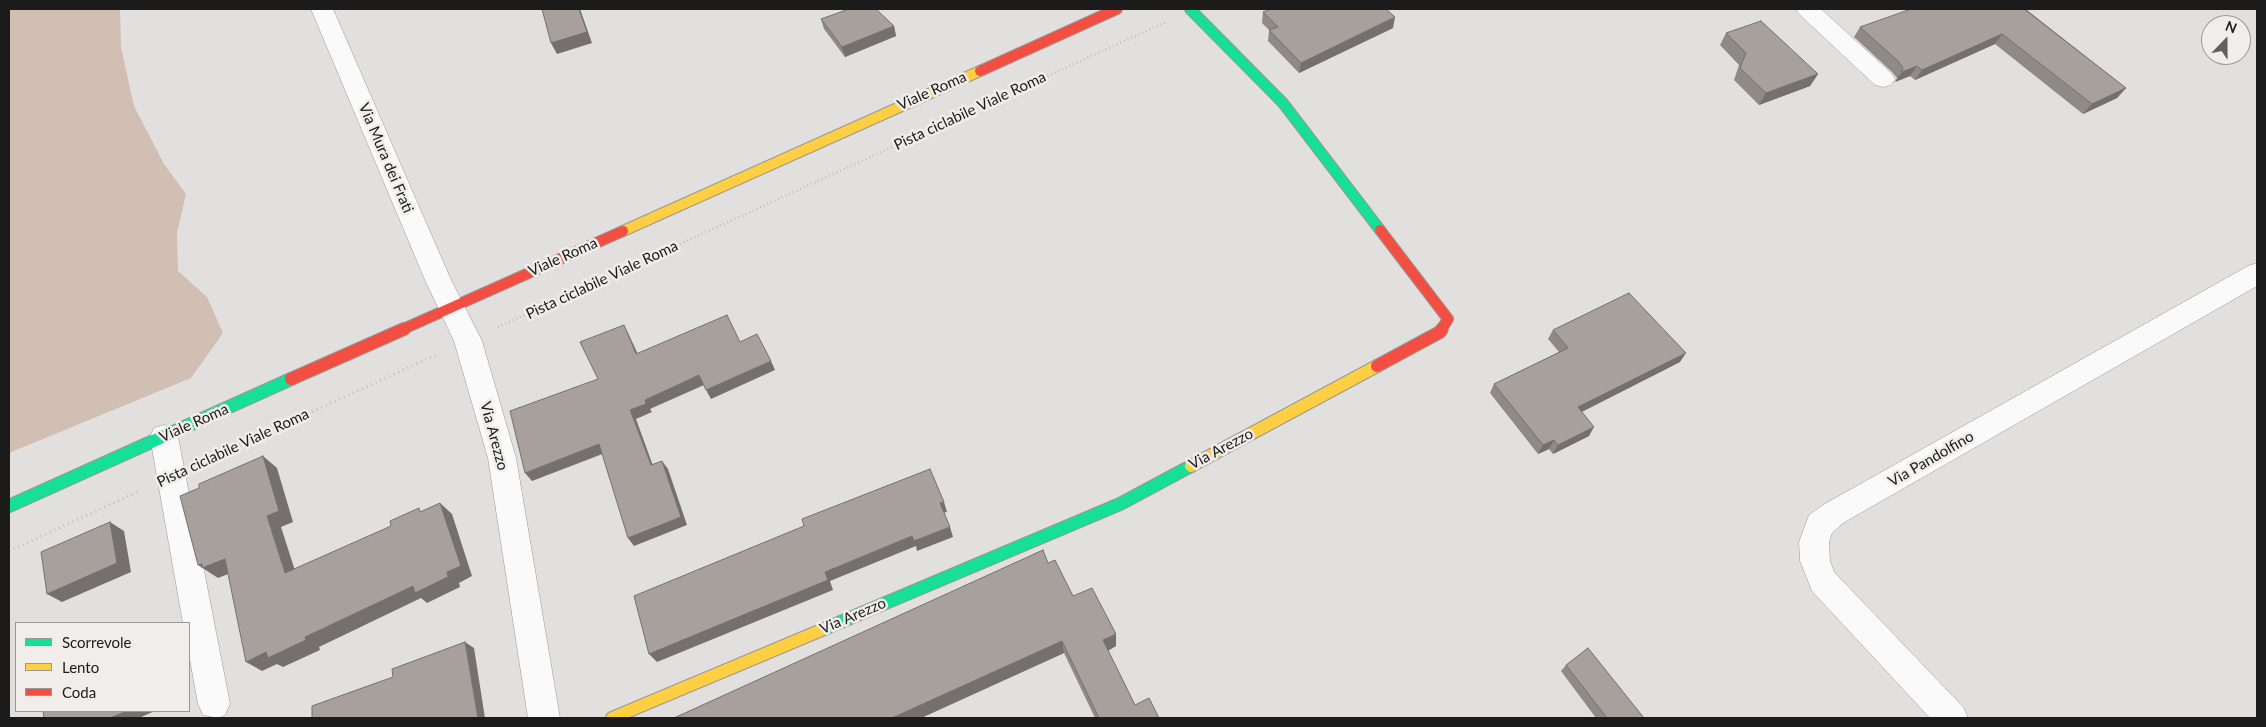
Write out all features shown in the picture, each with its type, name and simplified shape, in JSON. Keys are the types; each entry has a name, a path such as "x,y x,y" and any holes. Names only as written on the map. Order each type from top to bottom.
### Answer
{"street":[{"name":"Via Mura dei Frati","path":"322,9 451,307"},
{"name":"Viale Roma","path":"9,506 1117,9"},
{"path":"1807,9 1883,79"},
{"name":"Via Arezzo","path":"612,718 1120,504 1440,332 1448,319 1283,103 1190,10"},
{"name":"Via Pandolfino","path":"1952,718 1823,581 1814,561 1814,542 1820,525 1833,514 2257,273"},
{"name":"Via Arezzo","path":"451,307 468,341 502,458 544,718"},
{"path":"164,437 214,704"}],"path":[{"name":"Pista ciclabile Viale Roma","path":"9,551 1190,10"}],"shaded area":[{"path":"9,9 120,9 121,47 134,106 164,164 186,194 177,233 178,271 207,297 223,333 191,378 9,453"}],"building":[{"path":"542,9 579,9 587,32 551,43"},
{"path":"849,9 876,9 894,26 842,47 821,19"},
{"path":"1271,9 1386,9 1395,17 1301,63 1269,30 1278,27 1263,12"},
{"path":"1911,9 2024,9 2126,88 2092,104 2002,34 1922,70 1917,66 1902,72 1903,68 1899,62 1860,27"},
{"path":"1761,21 1818,74 1766,93 1740,68 1746,53 1726,33"},
{"path":"1629,293 1686,353 1578,407 1594,427 1558,445 1554,440 1543,445 1494,384 1568,348 1553,330"},
{"path":"727,315 740,342 757,334 771,361 706,390 699,375 645,400 646,404 630,410 651,465 662,461 681,517 628,538 599,444 525,473 510,411 598,379 580,342 624,325 636,354"},
{"path":"263,456 279,511 267,516 285,573 391,526 390,521 419,508 420,512 440,503 461,566 447,572 448,577 415,593 413,586 305,637 306,640 268,658 266,652 246,662 225,559 202,568 202,564 198,565 180,496 199,488 199,484"},
{"path":"930,469 944,502 940,503 950,527 914,541 912,536 825,572 828,580 649,654 634,596 804,526 802,519"},
{"path":"110,522 117,563 47,594 41,552"},
{"path":"1043,550 1048,563 1055,560 1073,596 1092,588 1116,634 1103,640 1135,705 1149,698 1159,718 1099,718 1062,641 892,718 674,718"},
{"path":"465,642 478,718 312,718 312,706 393,677 392,669"},
{"path":"1588,648 1644,718 1607,718 1566,665"},
{"path":"43,712 125,712 110,718 44,718"}],"traffic: fast":[{"path":"1190,9 1283,103 1380,230"},
{"path":"9,506 291,379"},
{"path":"824,629 1120,504 1191,466"}],"traffic: slow":[{"path":"623,231 980,71"},
{"path":"1191,466 1377,366"},
{"path":"612,718 824,629"}],"traffic: jam":[{"path":"980,71 1117,9"},
{"path":"1377,366 1440,332 1448,319 1380,230"},
{"path":"291,379 623,231"}]}
